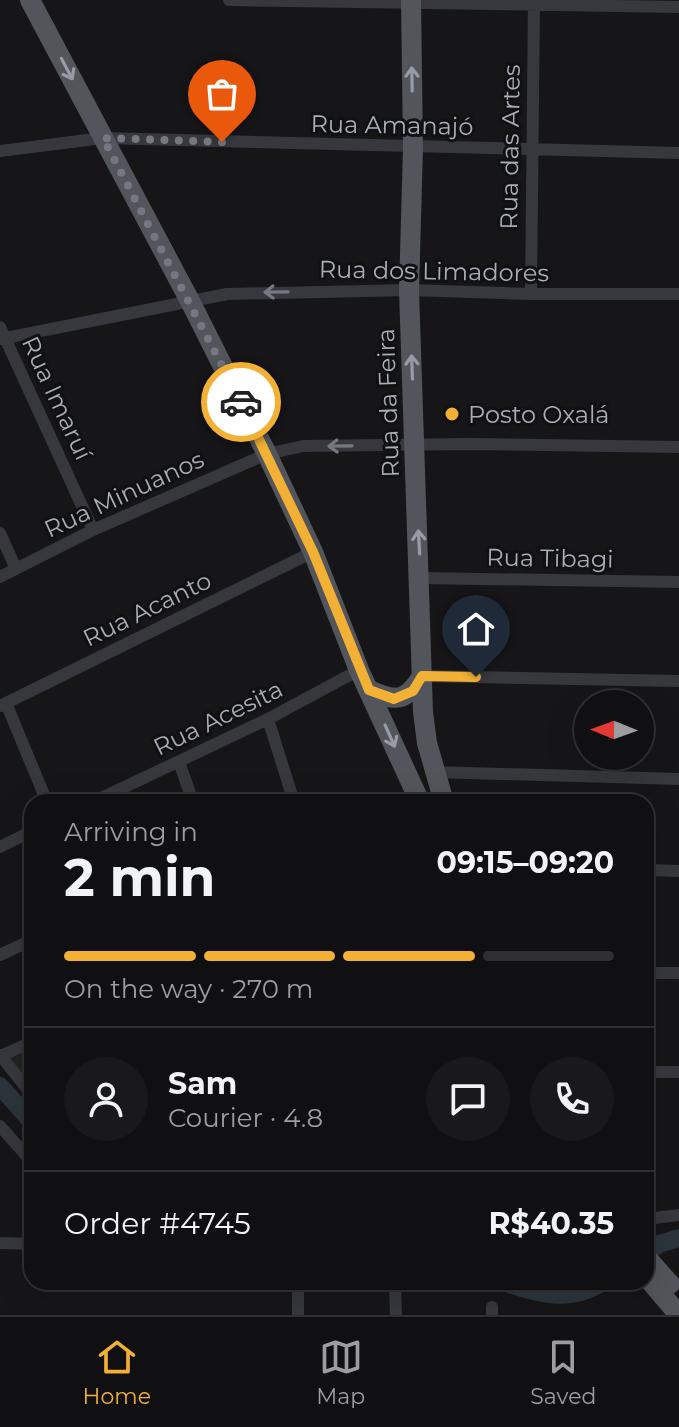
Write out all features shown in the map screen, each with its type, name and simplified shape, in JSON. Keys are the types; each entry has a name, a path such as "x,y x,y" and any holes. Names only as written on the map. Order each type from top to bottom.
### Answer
{"main road":[{"path":"30,0 190,301 267,454 313,552 359,670 416,794"},
{"name":"Rua da Feira","path":"411,2 413,148 409,290 422,676 425,727 441,794"},
{"path":"369,690 389,698 403,697 413,691 422,676"},
{"path":"654,1271 679,1294"},
{"path":"654,1275 679,1315"}],"street":[{"path":"229,0 534,2 679,7"},
{"name":"Rua das Artes","path":"531,294 534,2"},
{"name":"Rua Amanajó","path":"0,151 103,138 679,153"},
{"name":"Rua dos Limadores","path":"2,335 241,293 409,290 679,294"},
{"name":"Rua Imaruí","path":"2,335 93,530"},
{"name":"Rua Minuanos","path":"0,577 93,530 267,454 303,446 679,447"},
{"path":"0,533 16,569"},
{"name":"Rua Acanto","path":"3,705 313,552"},
{"name":"Rua Tibagi","path":"421,578 679,582"},
{"name":"Rua Acesita","path":"110,794 268,719 359,670"},
{"path":"422,676 679,681"},
{"path":"3,705 43,794"},
{"path":"268,719 291,794"},
{"path":"179,762 190,794"},
{"path":"434,772 679,779"},
{"path":"0,847 24,835"},
{"path":"654,870 679,871"},
{"path":"0,955 24,944"},
{"path":"654,973 679,973"},
{"path":"24,1046 1,1056 24,1085"},
{"path":"654,1072 679,1072"},
{"path":"0,1126 24,1153"},
{"path":"654,1218 679,1215"},
{"path":"0,1243 24,1244"},
{"path":"298,1290 298,1315"},
{"path":"395,1290 396,1315"}],"shaded area":[{"path":"24,1053 24,1082 5,1062"}],"waterway":[{"path":"0,1086 24,1113"},
{"path":"654,1247 679,1238"},
{"path":"531,1290 565,1295 587,1290"}],"way so far":[{"path":"222,142 103,138 241,402"}],"place":[{"name":"Posto Oxalá","path":"452,414"}],"route":[{"path":"241,402 313,552 369,690 394,699 413,691 422,676 476,677"}]}
